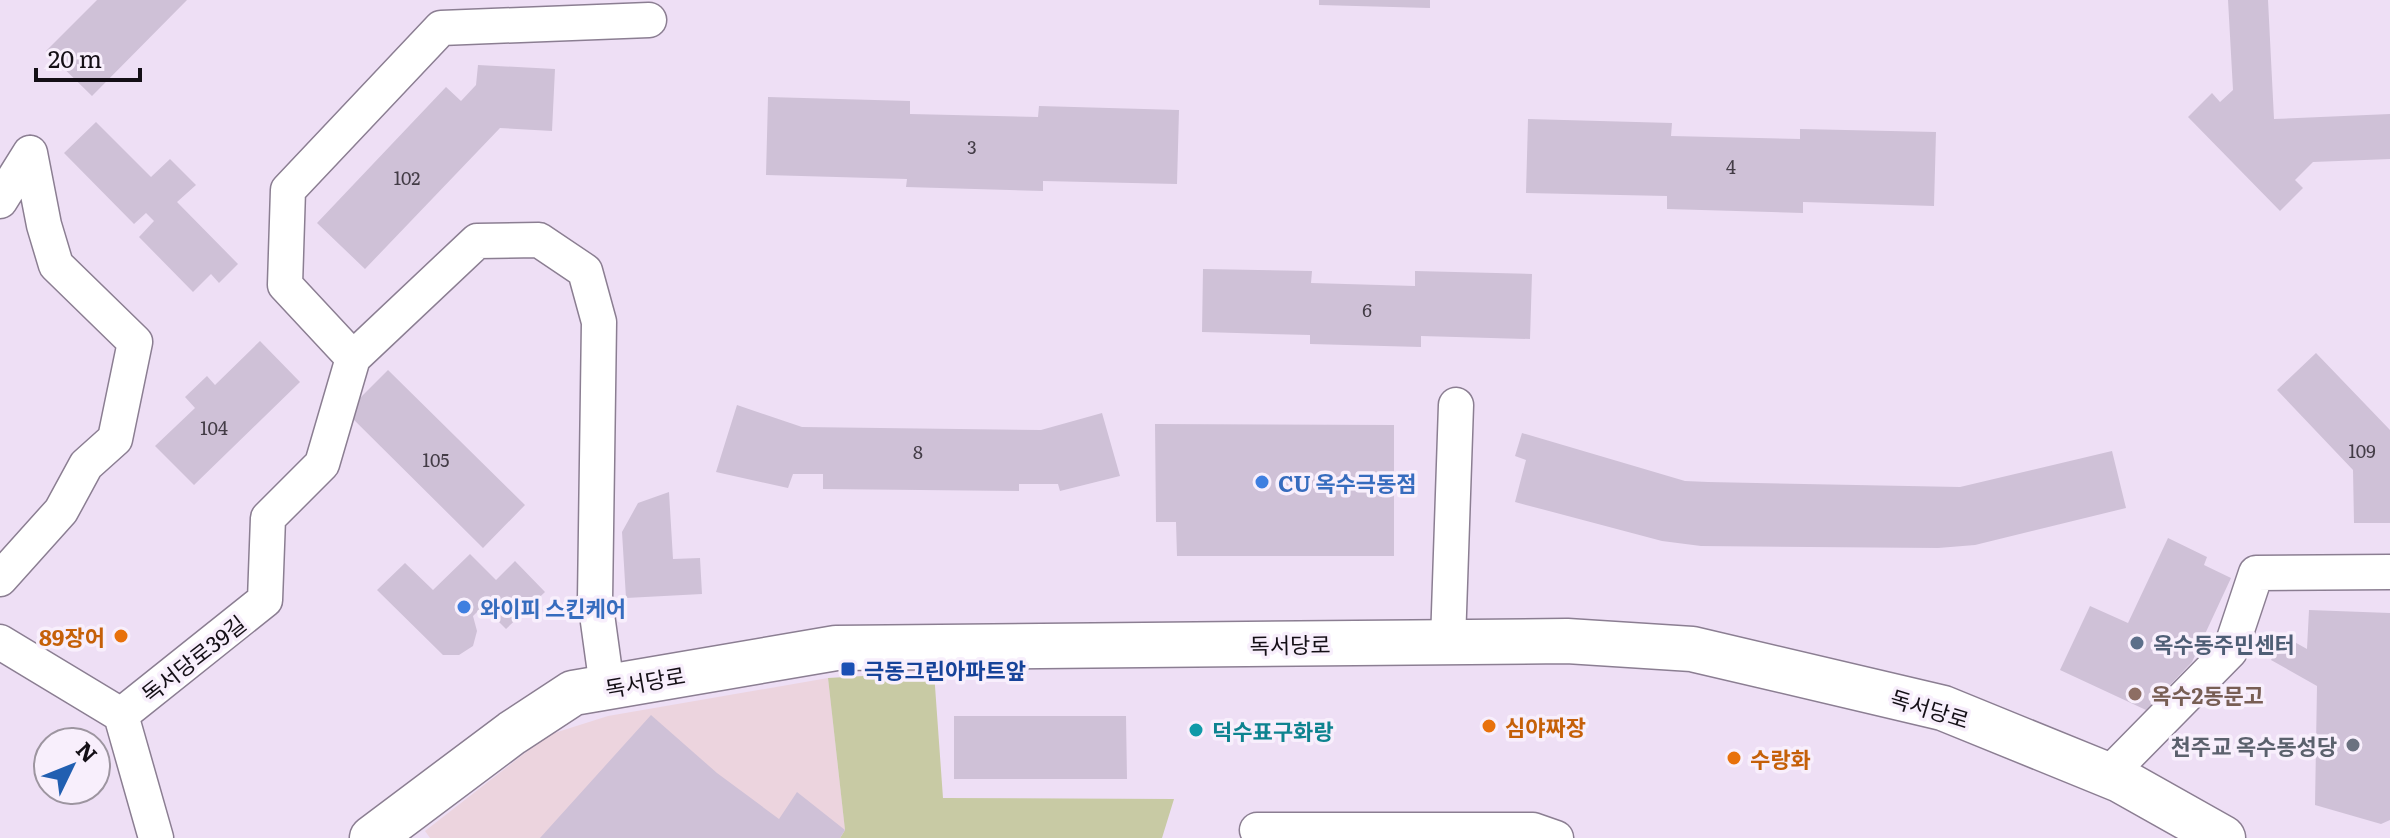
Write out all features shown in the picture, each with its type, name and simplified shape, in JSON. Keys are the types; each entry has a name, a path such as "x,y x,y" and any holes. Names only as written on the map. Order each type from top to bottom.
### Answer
{"main road":[{"name":"독서당로","path":"372,838 573,693 836,648 1567,641 1692,649 1943,708 2108,775 2223,838"}],"street":[{"path":"607,687 595,600 599,322 585,271 539,240 477,241 353,358 285,285 288,190 441,28 649,20"},
{"path":"0,201 30,153 44,225 56,265 135,342 115,439 86,465 61,511 0,579"},
{"name":"독서당로39길","path":"121,715 265,600 268,518 322,464 353,358"},
{"path":"1448,642 1456,405"},
{"path":"2108,775 2230,651 2256,573 2390,572"},
{"name":"독서당로39길","path":"0,642 121,715 156,838"},
{"path":"1257,830 1533,830 1556,838"}],"shaded area":[{"path":"828,678 845,830 840,838 430,838 425,831 548,735 608,716"}],"green space":[{"path":"934,672 943,798 1174,799 1162,838 840,838 845,830 828,678"}],"building":[{"path":"97,0 187,0 92,96 46,51"},
{"path":"1319,0 1430,0 1430,8 1319,5"},
{"path":"2228,0 2268,0 2274,119 2390,114 2390,159 2313,162 2295,180 2303,188 2280,211 2188,117 2212,93 2220,102 2233,90"},
{"path":"478,65 555,69 552,131 500,128 365,269 317,223 446,87 461,101 476,85"},
{"path":"768,97 910,101 910,114 1038,117 1039,106 1179,110 1177,184 1043,181 1043,191 906,187 907,179 766,175"},
{"path":"1528,119 1672,123 1671,136 1800,139 1800,129 1936,132 1934,206 1803,202 1803,213 1667,209 1667,196 1526,193"},
{"path":"96,122 151,177 170,159 196,185 177,202 238,264 219,283 211,274 193,292 139,237 154,221 146,213 134,224 64,153"},
{"path":"1203,269 1312,271 1311,283 1415,286 1415,271 1532,274 1530,339 1421,336 1421,347 1310,344 1310,335 1202,332"},
{"path":"260,341 300,382 194,485 155,446 195,408 185,397 207,376 215,385"},
{"path":"2316,353 2390,430 2390,523 2354,523 2353,470 2277,390"},
{"path":"388,370 525,505 483,548 346,412"},
{"path":"737,405 802,427 1041,430 1102,413 1120,476 1060,491 1058,484 1019,484 1019,491 823,489 823,474 793,474 788,488 716,472"},
{"path":"1155,424 1394,425 1394,556 1177,556 1176,522 1156,522"},
{"path":"1522,433 1685,481 1708,482 1960,487 2112,451 2126,508 1975,545 1938,548 1701,546 1662,541 1515,502 1526,460 1515,456"},
{"path":"669,492 673,559 700,558 702,594 626,598 622,532 638,503"},
{"name":"옥수동주민센터","path":"2168,538 2207,557 2204,565 2231,578 2192,662 2146,710 2060,670 2090,606 2128,623"},
{"path":"470,554 496,580 515,561 545,592 506,629 483,606 473,616 477,631 473,646 459,655 443,655 377,590 405,563 433,590"},
{"name":"천주교 옥수동성당","path":"2309,610 2390,613 2390,820 2381,824 2315,805 2317,686 2271,660 2284,636 2307,649"},
{"path":"651,715 717,773 779,819 797,792 845,830 840,838 540,838"},
{"path":"954,716 1126,716 1127,779 954,779"}],"place":[{"name":"CU 옥수극동점","path":"1262,482"},
{"name":"와이피 스킨케어","path":"464,607"},
{"name":"89장어","path":"121,636"},
{"name":"옥수동주민센터","path":"2137,643"},
{"name":"극동그린아파트앞","path":"848,669"},
{"name":"옥수2동문고","path":"2135,694"},
{"name":"심야짜장","path":"1489,726"},
{"name":"덕수표구화랑","path":"1196,730"},
{"name":"천주교 옥수동성당","path":"2353,745"},
{"name":"수랑화","path":"1734,758"}]}
